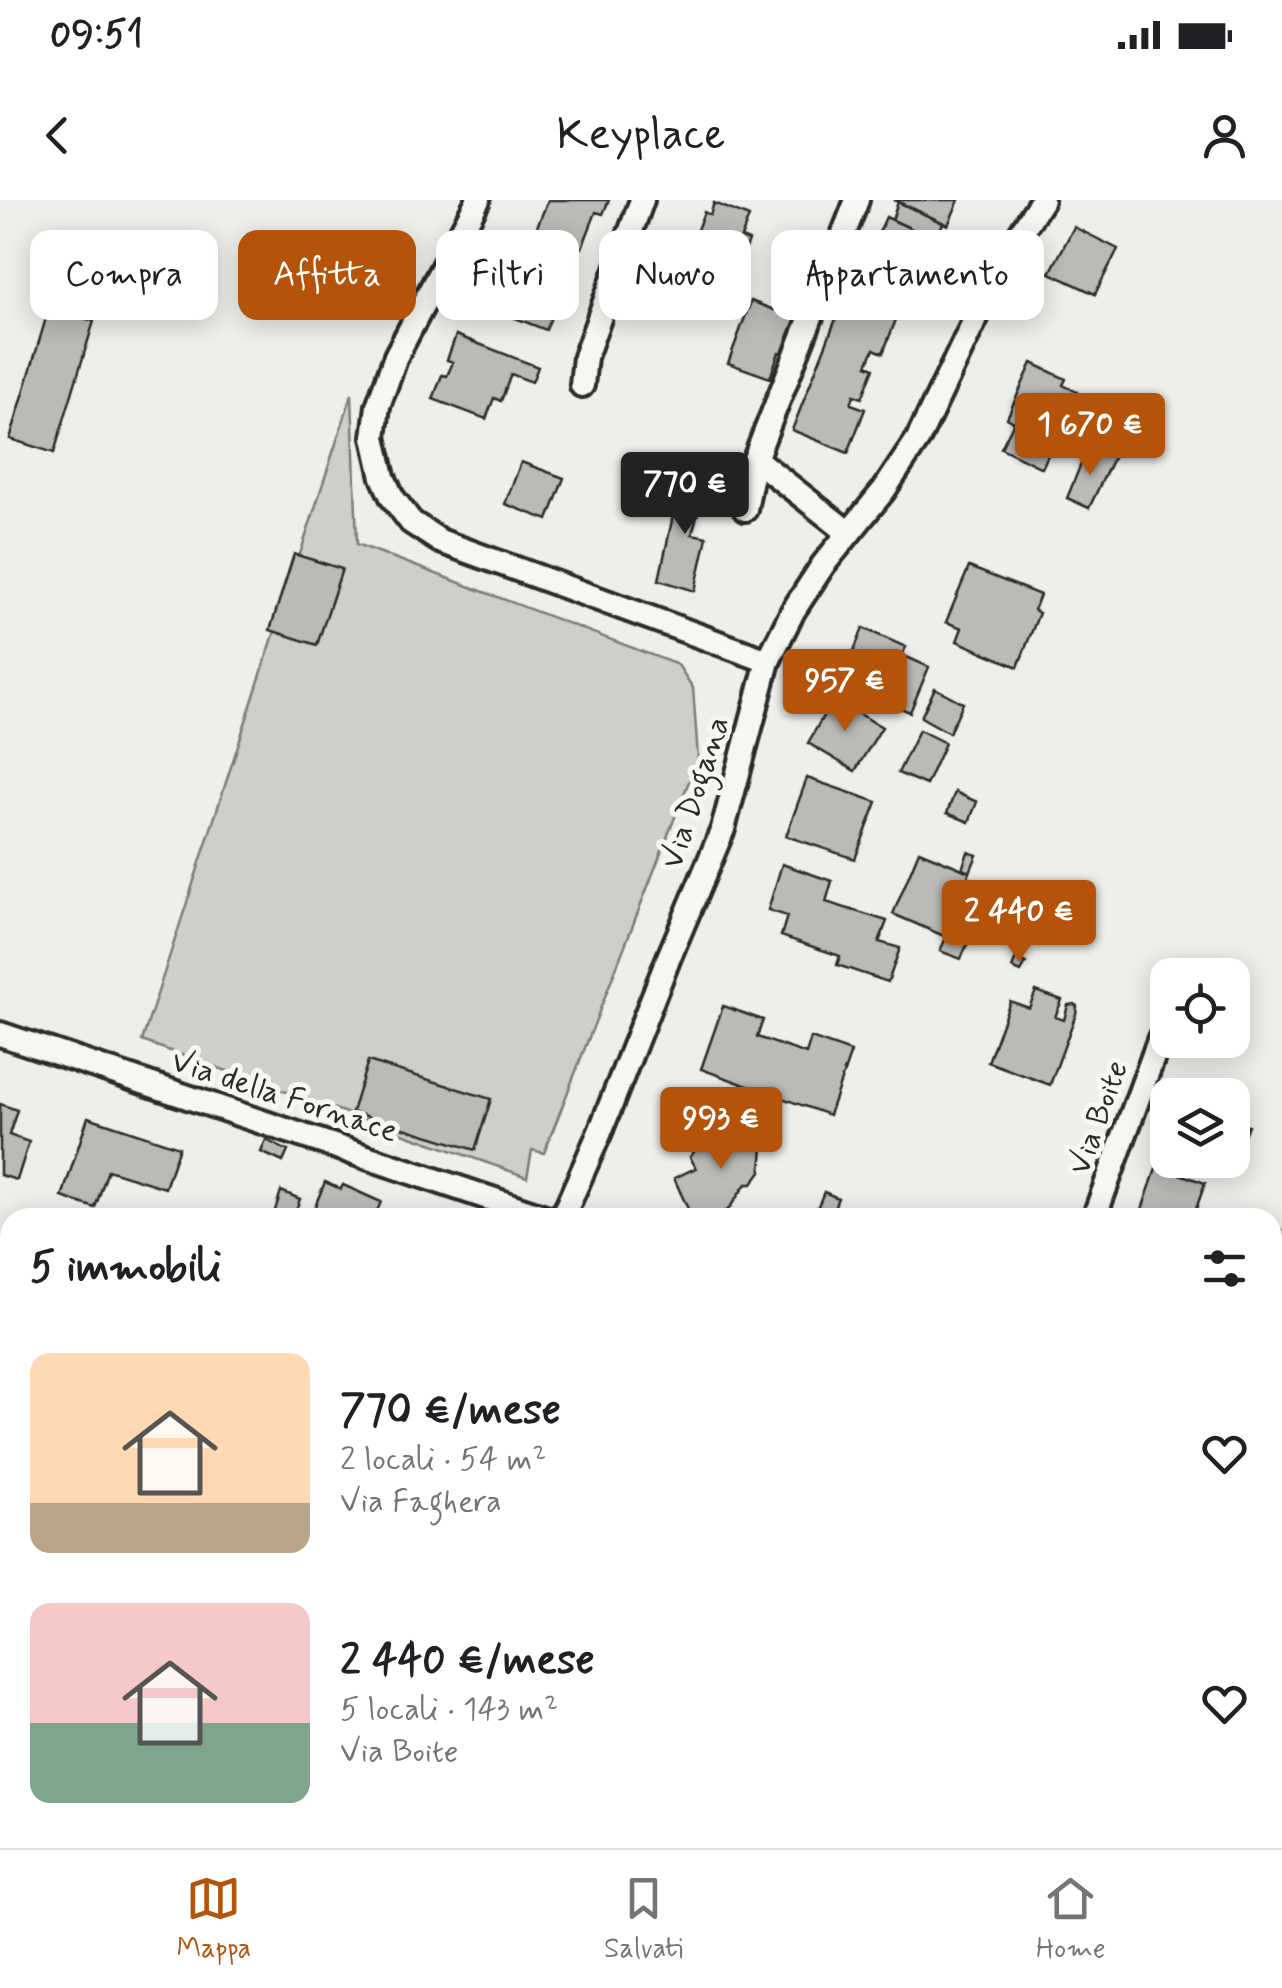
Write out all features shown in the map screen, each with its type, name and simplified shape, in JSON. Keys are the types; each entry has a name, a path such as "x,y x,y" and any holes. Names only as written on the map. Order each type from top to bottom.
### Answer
{"street":[{"path":"478,200 396,356 378,406 374,438 382,477 392,497 411,522 440,541 768,661"},
{"path":"582,384 586,357 642,200"},
{"path":"745,509 755,459 857,200"},
{"name":"Via Dogana","path":"566,1208 723,829 768,661 822,566 884,490 918,439 1004,257 1042,200"},
{"path":"755,459 849,532"},
{"name":"Via della Fornace","path":"0,1034 518,1208"},
{"name":"Via Boite","path":"1098,1208 1153,1058"}],"shaded area":[{"path":"352,394 357,544 678,665 693,688 698,758 544,1153 532,1150 527,1177 142,1041"}],"building":[{"path":"548,200 609,200 603,214 596,212 582,248 579,230 536,230"},
{"path":"894,200 959,200 948,225"},
{"path":"898,202 943,223 940,230 914,230 892,220"},
{"path":"714,203 749,217 744,230 697,230 704,212 710,215"},
{"path":"886,217 914,230 880,230"},
{"path":"1074,227 1118,249 1095,294 1050,273"},
{"path":"751,301 771,309 771,320 797,320 770,378 728,363 744,320 751,320"},
{"path":"45,320 94,321 54,453 10,439"},
{"path":"520,320 550,320 546,330"},
{"path":"836,320 896,320 883,353 874,349 867,365 874,368 862,398 854,395 851,404 865,409 848,453 792,430"},
{"path":"456,335 538,367 532,382 511,374 501,401 494,398 486,419 433,399 442,375 447,376 453,362 447,360"},
{"path":"1032,363 1066,379 1063,385 1077,392 1042,468 1001,448 1014,422 1007,418"},
{"path":"1099,448 1114,456 1089,508 1067,498 1085,454 1095,458"},
{"path":"521,462 564,478 548,520 505,504"},
{"path":"697,464 709,467 707,481 692,475"},
{"path":"685,473 707,481 692,534 707,537 695,591 659,580"},
{"path":"294,554 342,569 317,645 270,630"},
{"path":"969,567 1040,595 1034,610 1039,613 1018,667 957,641 962,628 946,622"},
{"path":"863,628 906,647 902,655 929,667 910,712 848,686 854,671 847,668"},
{"path":"935,688 963,703 949,733 921,717"},
{"path":"835,695 847,701 844,705 882,727 855,771 808,743"},
{"path":"919,730 945,743 926,785 898,773"},
{"path":"807,778 877,802 855,859 786,836"},
{"path":"955,792 977,802 969,822 947,813"},
{"path":"919,851 970,872 944,936 893,914"},
{"path":"968,852 977,855 970,872 962,869"},
{"path":"782,864 832,881 826,902 887,921 879,942 900,948 888,982 837,965 840,956 781,936 787,916 768,910"},
{"path":"954,920 973,931 961,959 940,951"},
{"path":"1016,958 1026,963 1021,972 1012,968"},
{"path":"1036,991 1062,1000 1055,1017 1064,1020 1068,1005 1077,1006 1050,1085 988,1062 1010,1001 1029,1008"},
{"path":"723,1006 763,1020 757,1037 806,1054 811,1038 851,1052 829,1115 701,1069"},
{"path":"368,1061 491,1099 475,1150 352,1112"},
{"path":"0,1104 17,1110 9,1135 29,1142 17,1180 0,1175"},
{"path":"88,1117 179,1147 165,1188 108,1170 95,1208 62,1197"},
{"path":"720,1130 764,1135 761,1171 729,1208 688,1208 674,1178 696,1168 690,1157 705,1138 713,1140"},
{"path":"266,1140 288,1151 283,1162 261,1152"},
{"path":"1153,1178 1191,1178 1205,1183 1196,1208 1142,1208"},
{"path":"325,1182 341,1189 343,1185 381,1202 378,1208 314,1208"},
{"path":"281,1191 300,1199 297,1208 276,1208"},
{"path":"824,1192 838,1198 834,1208 817,1208"}]}
